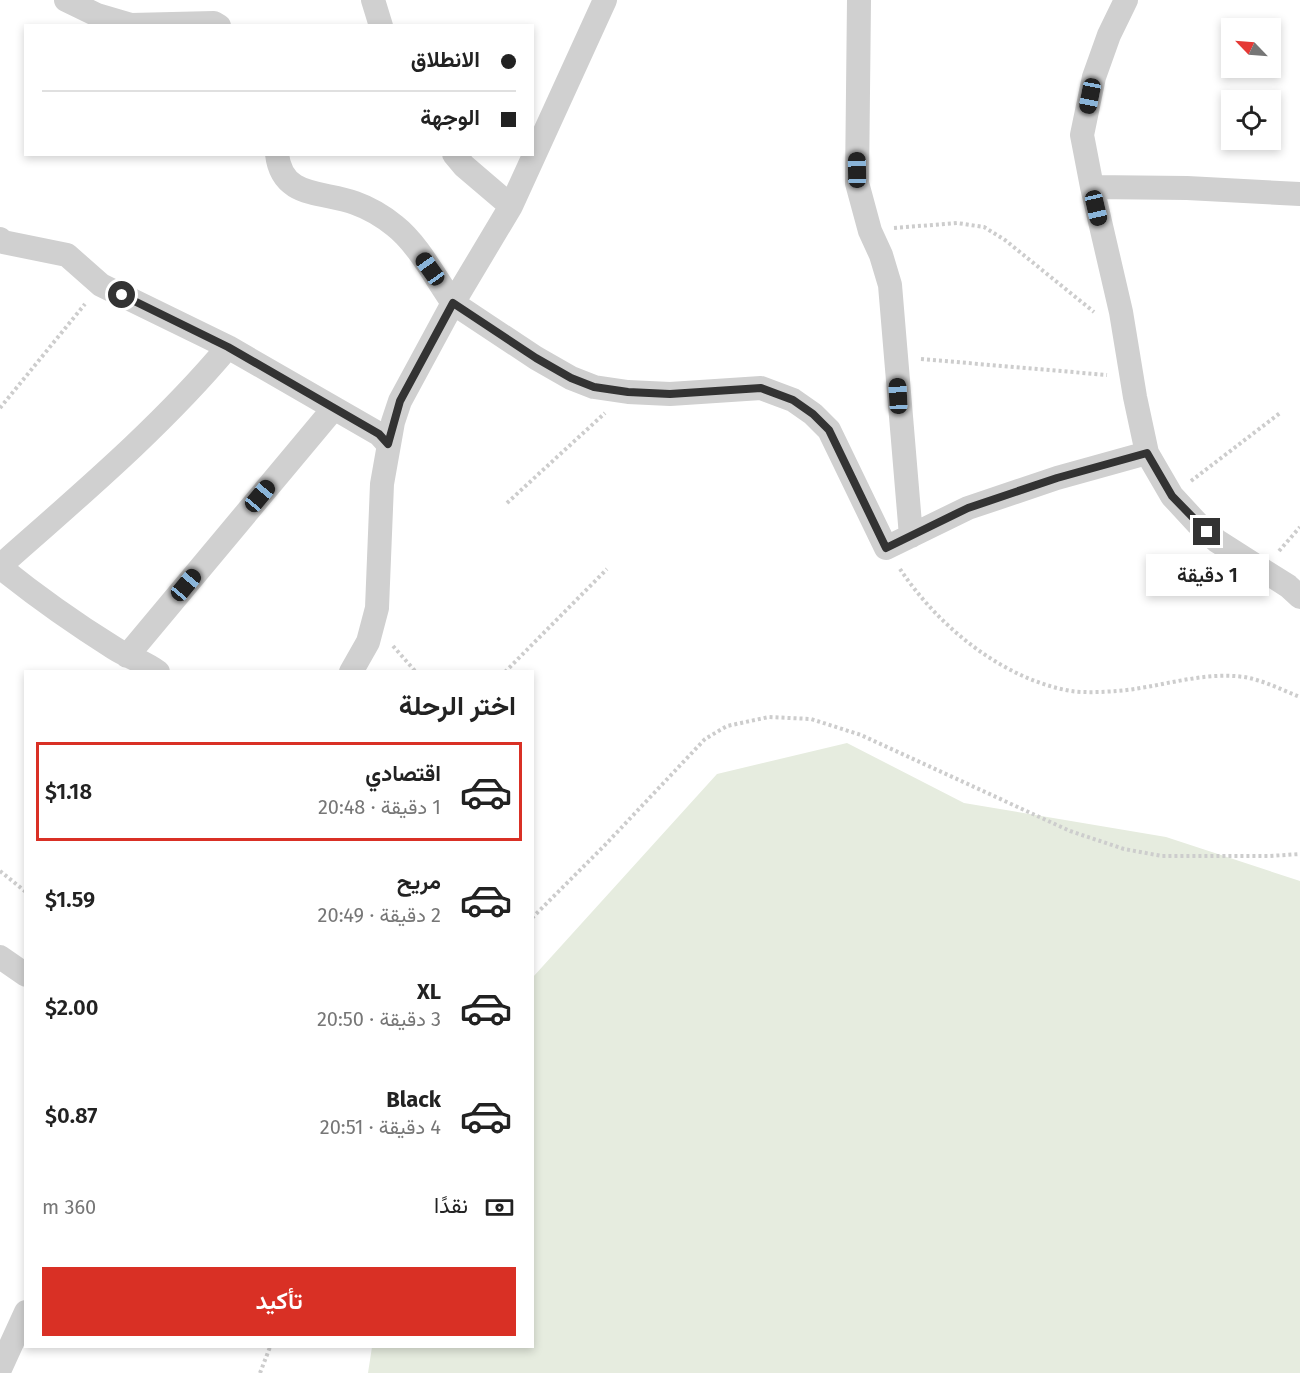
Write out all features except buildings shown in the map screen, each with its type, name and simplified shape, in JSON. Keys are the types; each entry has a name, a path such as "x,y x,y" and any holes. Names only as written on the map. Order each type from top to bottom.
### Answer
{"street":[{"path":"66,0 97,15 128,24"},
{"path":"373,0 380,24"},
{"path":"534,156 605,0"},
{"path":"859,0 857,183 870,231 881,255 890,285 911,536"},
{"path":"1126,0 1109,35 1094,77 1082,135 1121,312 1147,453 1172,496 1197,523 1217,541 1288,586 1300,597"},
{"path":"172,24 216,24"},
{"path":"277,156 278,165 286,180 298,189 356,203 394,225 406,236 453,303 536,358 571,378 594,387 628,392 670,394 761,388 793,400 813,414 829,430 886,548 968,508 1057,478 1147,453"},
{"path":"456,156 464,166 511,206"},
{"path":"352,670 374,626 379,573 382,484 388,444 400,401 453,303 511,206 534,156"},
{"path":"1092,187 1187,188 1300,194"},
{"path":"0,239 3,242 67,255 101,285 228,347 379,434 388,444"},
{"path":"154,670 127,656 69,619 0,567 133,446 197,383 228,347"},
{"path":"127,656 334,408"},
{"path":"0,957 24,974"},
{"path":"0,1369 24,1316"}],"path":[{"path":"870,231 957,223 984,227 1005,240 1125,337"},
{"path":"0,408 101,285"},
{"path":"896,357 1132,376"},
{"path":"507,503 628,392"},
{"path":"1172,496 1280,413"},
{"path":"1263,570 1300,527"},
{"path":"886,548 917,595 940,620 965,642 1006,667 1038,682 1072,691 1116,691 1208,676 1244,678 1300,697"},
{"path":"507,670 607,569"},
{"path":"374,626 414,670"},
{"path":"534,916 705,739 727,726 769,717 811,719 861,735 1070,831 1124,849 1162,856 1300,854"},
{"path":"0,871 24,890"},
{"path":"260,1373 270,1348"}],"shaded area":[{"path":"847,743 964,803 1166,837 1300,881 1300,1373 368,1373 372,1348 534,1348 534,976 717,774"}],"route":[{"path":"122,295 228,347 379,434 388,444 400,401 453,303 536,358 571,378 594,387 628,392 670,394 761,388 793,400 813,414 829,430 886,548 968,508 1057,478 1147,453 1172,496 1207,532"}]}
